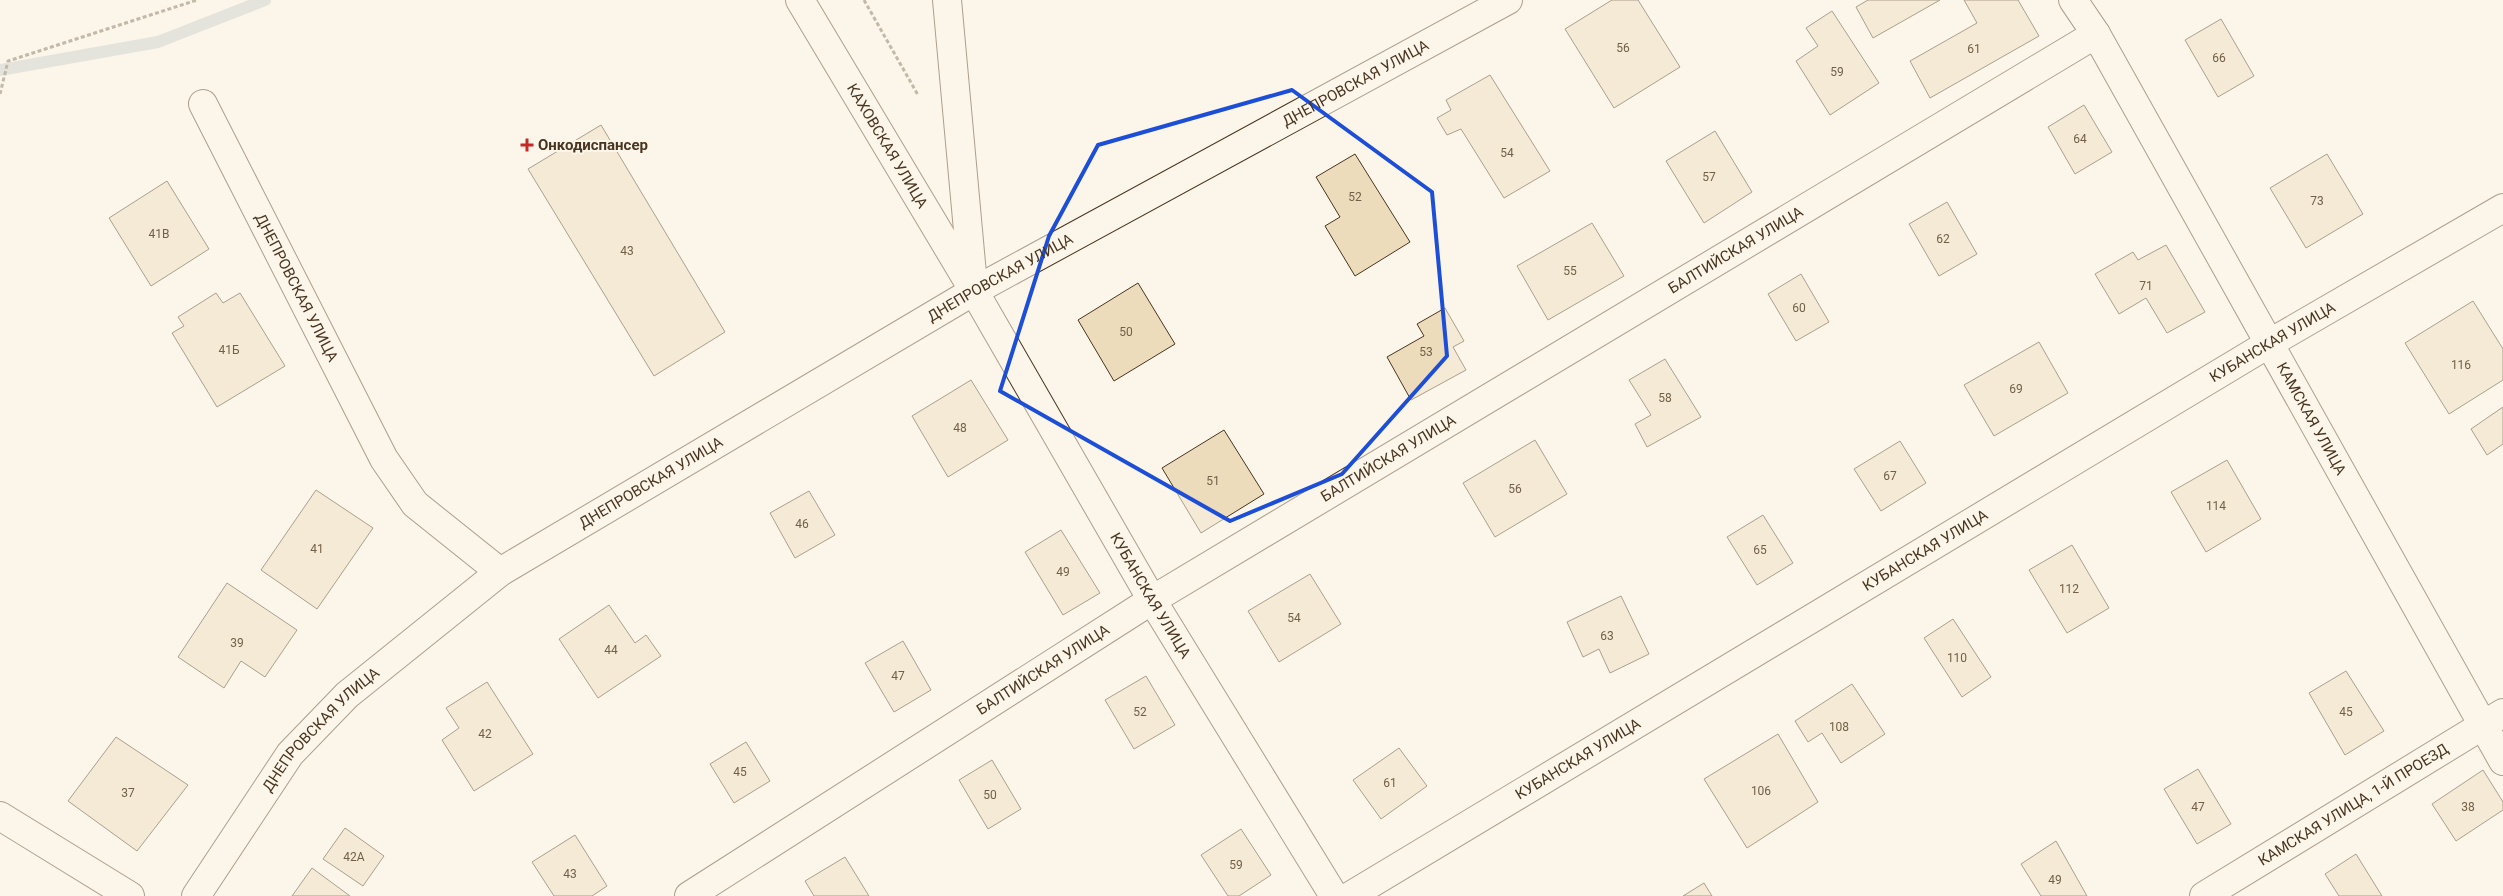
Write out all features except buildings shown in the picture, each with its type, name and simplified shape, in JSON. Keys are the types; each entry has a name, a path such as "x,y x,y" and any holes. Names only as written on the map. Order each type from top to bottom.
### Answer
{"street":[{"name":"КАХОВСКАЯ УЛИЦА","path":"800,0 974,291"},
{"path":"946,0 974,291"},
{"name":"ДНЕПРОВСКАЯ УЛИЦА","path":"196,896 290,754 347,695 500,572 974,291 1508,0"},
{"name":"КАМСКАЯ УЛИЦА","path":"2073,0 2096,34 2270,343 2493,720 2503,761"},
{"name":"БАЛТИЙСКАЯ УЛИЦА","path":"688,896 1152,600 2096,34"},
{"name":"ДНЕПРОВСКАЯ УЛИЦА","path":"203,104 384,459 415,504 500,572"},
{"name":"КУБАНСКАЯ УЛИЦА","path":"1350,896 2270,343 2503,208"},
{"name":"КУБАНСКАЯ УЛИЦА","path":"974,291 1152,600 1334,896"},
{"name":"КАМСКАЯ УЛИЦА, 1-Й ПРОЕЗД","path":"2204,896 2493,720"},
{"path":"0,816 130,896"}],"path":[{"path":"0,94 8,61 197,0"},
{"path":"864,0 922,102"}],"highlighted area":[{"path":"1292,90 1432,192 1447,356 1342,474 1230,521 1000,391 1049,236 1098,145"}],"waterway":[{"path":"0,70 158,42 265,0"}],"place":[{"name":"Онкодиспансер","path":"527,145"}]}
